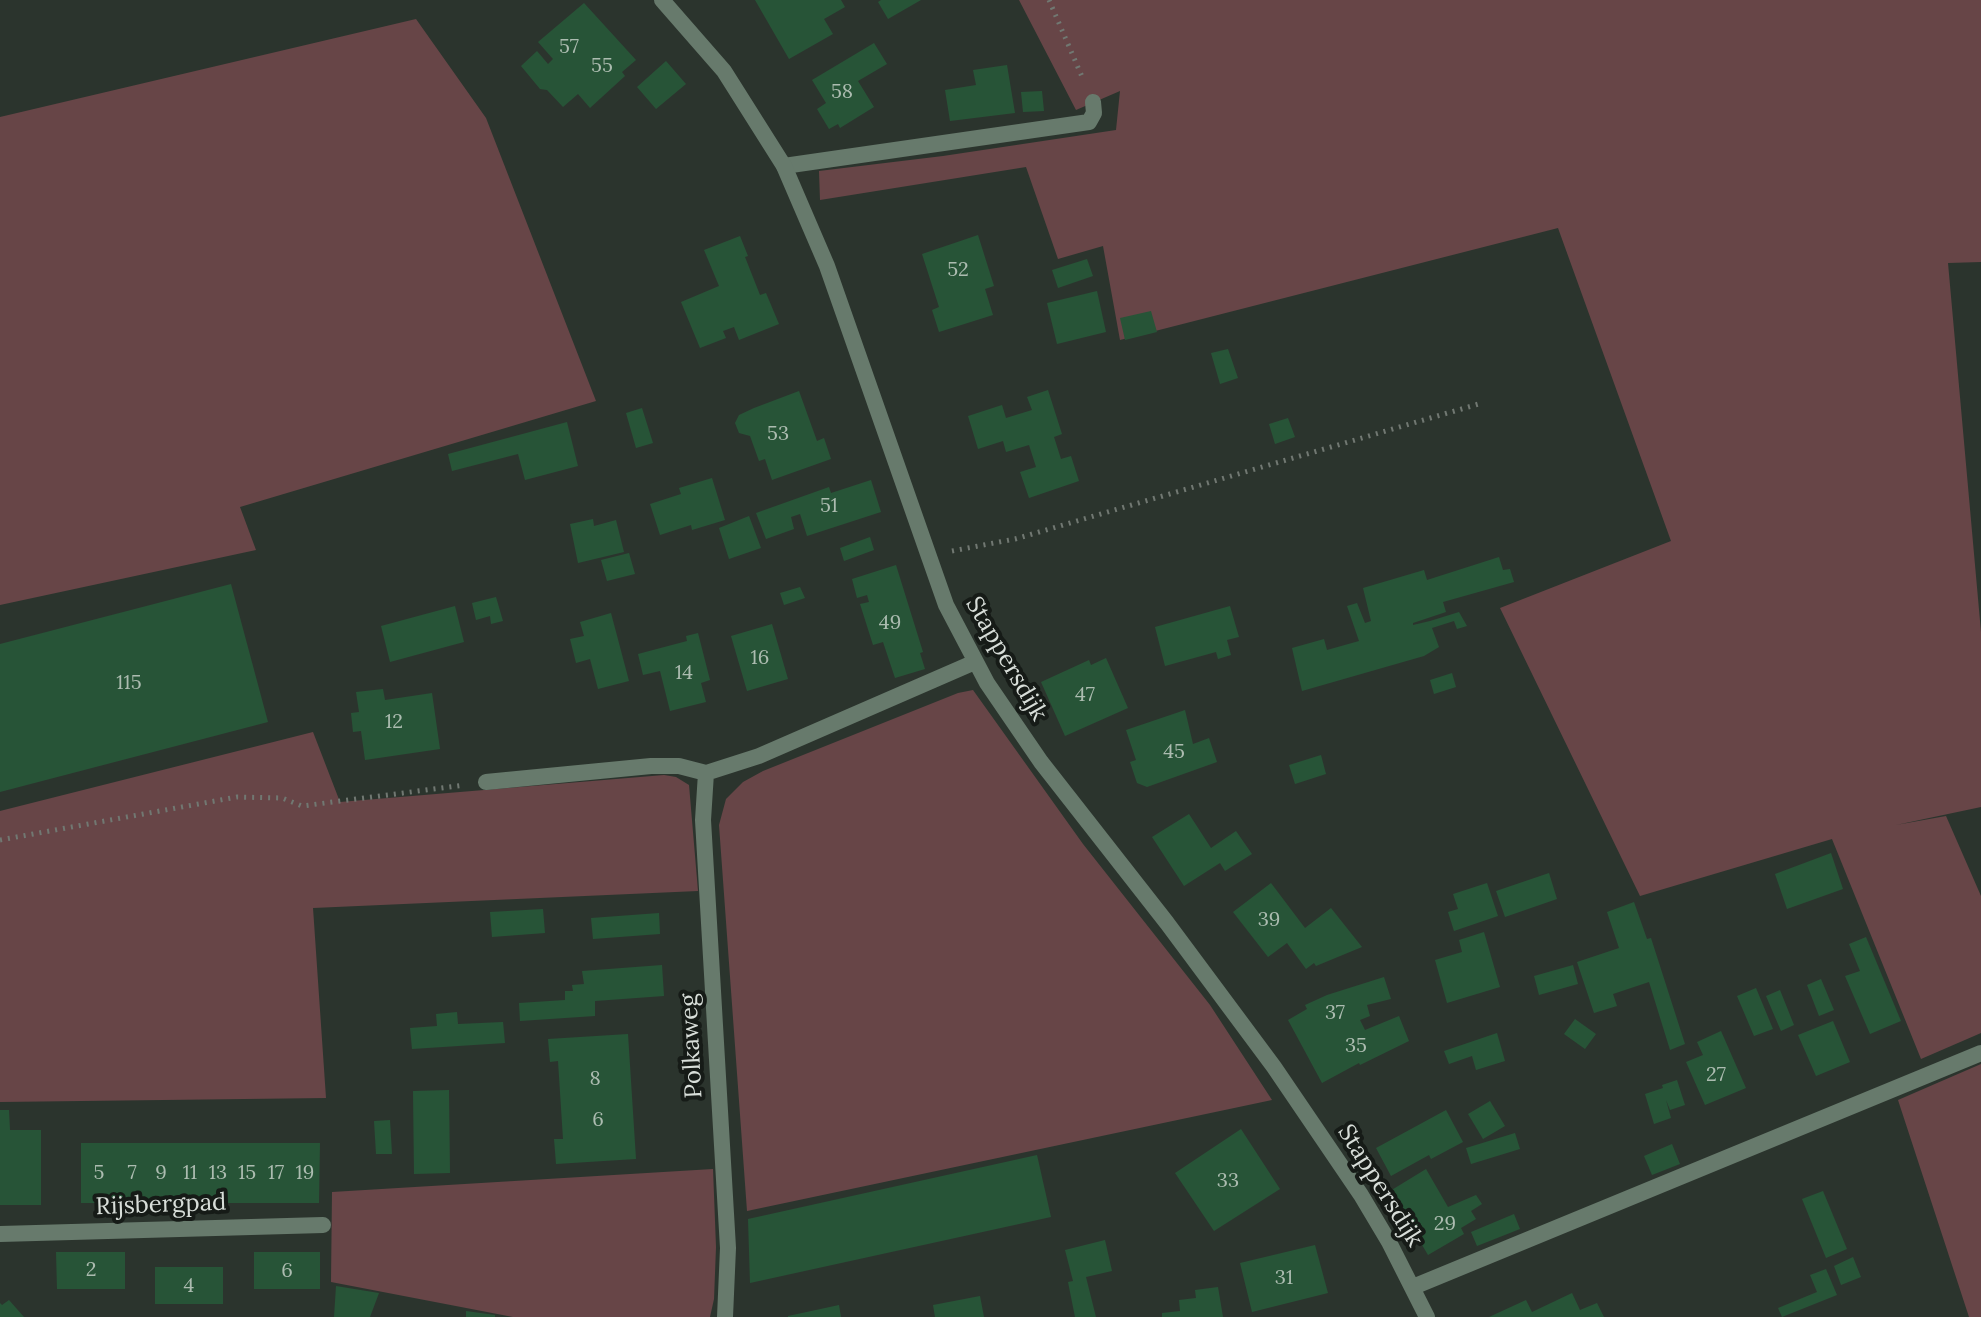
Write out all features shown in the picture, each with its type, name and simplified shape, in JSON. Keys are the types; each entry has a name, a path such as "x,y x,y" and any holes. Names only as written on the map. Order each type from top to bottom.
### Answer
{"street":[{"name":"Stappersdijk","path":"662,0 724,71 784,166 827,266 927,556 946,605 975,662 1041,762 1274,1067 1361,1195 1427,1317"},
{"path":"784,166 1089,122 1094,113 1093,102"},
{"path":"486,782 651,766 679,766 706,773 759,756 975,662"},
{"name":"Polkaweg","path":"706,773 703,820 728,1248 725,1317"},
{"name":"Stappersdijk","path":"1413,1287 1981,1053"},
{"name":"Rijsbergpad","path":"0,1234 323,1225"}],"path":[{"path":"1049,0 1093,102"},
{"path":"927,556 1015,539 1482,403"},
{"path":"0,840 237,797 282,798 302,806 486,782"}],"shaded area":[{"path":"1019,0 1981,0 1981,262 1948,263 1981,632 1981,807 1896,825 1946,816 1981,896 1981,1033 1921,1059 1832,839 1640,896 1500,608 1671,541 1558,228 1120,340 1103,246 1058,259 1026,167 820,200 819,171 1116,130 1120,91 1076,110"},
{"path":"416,19 486,118 596,401 240,507 256,550 0,605 0,117"},
{"path":"973,690 1083,844 1210,1005 1272,1100 747,1211 719,825 726,799 743,782 763,771 958,693"},
{"path":"313,732 340,802 664,775 676,777 689,785 698,891 313,908 326,1098 0,1102 0,811"},
{"path":"1981,1064 1981,1317 1969,1317 1898,1100"},
{"path":"713,1169 716,1247 714,1299 710,1317 513,1317 331,1282 332,1192"}],"building":[{"path":"755,0 841,0 845,7 824,19 833,34 789,59"},
{"path":"921,0 888,19 878,2"},
{"path":"584,3 636,60 622,72 625,76 590,108 578,94 563,107 547,90 540,89 521,66 537,51 548,64 553,59 538,42"},
{"path":"874,43 887,64 858,81 874,107 840,128 838,124 829,129 817,109 826,103 812,80"},
{"path":"666,61 686,84 656,109 637,87"},
{"path":"1007,65 1015,113 950,121 945,90 976,85 973,70"},
{"path":"1042,91 1044,111 1023,112 1021,92"},
{"path":"978,235 994,286 985,289 993,315 939,332 932,310 939,307 922,254"},
{"path":"740,236 760,295 766,293 779,324 739,340 734,327 723,331 726,338 700,348 681,302 719,286 704,250"},
{"path":"1087,259 1093,276 1058,288 1052,270"},
{"path":"1097,291 1106,332 1057,344 1047,303"},
{"path":"1151,311 1157,332 1125,340 1120,318"},
{"path":"1228,349 1238,378 1220,384 1211,353"},
{"path":"1048,390 1062,434 1054,437 1061,459 1071,456 1079,481 1029,498 1020,472 1036,467 1029,445 1006,452 1003,441 978,449 968,416 1002,405 1006,418 1032,410 1027,397"},
{"path":"799,391 817,441 824,438 831,459 772,480 765,459 759,461 750,436 739,433 735,423 739,415"},
{"path":"642,408 653,443 636,448 626,413"},
{"path":"1288,418 1295,437 1275,444 1269,424"},
{"path":"567,422 578,466 525,480 518,454 452,471 448,454"},
{"path":"712,478 725,520 692,530 691,525 660,535 650,504 681,494 679,488"},
{"path":"871,480 881,512 807,536 800,514 791,517 794,529 766,539 756,513 829,487 831,493"},
{"path":"749,516 761,548 729,559 719,528"},
{"path":"593,519 594,526 616,520 624,552 578,563 570,524"},
{"path":"870,537 874,550 844,561 840,548"},
{"path":"629,553 635,574 607,581 601,560"},
{"path":"1499,557 1503,570 1510,569 1514,582 1443,602 1446,612 1413,623 1459,612 1467,626 1457,629 1454,621 1432,628 1439,647 1424,656 1302,691 1292,648 1324,639 1327,650 1359,641 1347,606 1357,603 1365,623 1371,621 1363,588 1424,570 1427,580"},
{"path":"896,565 923,652 920,653 925,669 895,678 883,642 873,645 860,604 869,602 867,595 857,598 852,579"},
{"path":"231,584 268,722 0,792 0,644"},
{"path":"800,587 805,598 784,605 780,593"},
{"path":"496,597 503,621 491,624 490,616 476,620 472,603"},
{"path":"455,606 464,642 390,662 381,626"},
{"path":"1230,606 1239,637 1227,640 1231,655 1218,659 1216,652 1165,666 1155,627"},
{"path":"611,613 629,681 598,689 590,659 576,663 570,639 584,636 580,622"},
{"path":"772,624 788,679 747,691 731,636"},
{"path":"698,633 710,680 701,683 706,702 670,711 660,671 643,675 638,654 687,641 686,636"},
{"path":"1106,658 1128,708 1065,736 1041,682 1089,660 1091,665"},
{"path":"1452,673 1456,687 1434,694 1430,680"},
{"path":"383,689 385,700 432,693 440,749 365,760 361,731 353,732 351,713 359,712 356,692"},
{"path":"1185,710 1193,744 1209,738 1217,762 1147,787 1137,783 1130,762 1136,760 1126,730"},
{"path":"1321,755 1326,774 1295,784 1289,765"},
{"path":"1189,814 1211,848 1236,831 1252,854 1225,871 1220,863 1184,886 1152,837"},
{"path":"1831,853 1843,889 1787,909 1775,874"},
{"path":"1549,873 1557,899 1505,917 1496,891"},
{"path":"1271,883 1305,928 1331,908 1362,947 1316,966 1314,963 1306,969 1287,943 1268,957 1233,912"},
{"path":"1487,883 1498,916 1454,931 1448,912 1458,909 1453,894"},
{"path":"1634,902 1647,939 1651,938 1685,1044 1670,1050 1649,982 1613,994 1617,1006 1594,1013 1577,962 1619,948 1607,912"},
{"path":"543,909 545,933 492,937 490,912"},
{"path":"659,913 660,934 593,939 591,918"},
{"path":"1484,932 1500,987 1447,1003 1435,960 1462,952 1459,940"},
{"path":"1866,937 1901,1021 1870,1034 1845,976 1860,971 1849,944"},
{"path":"662,965 664,996 595,1001 595,1016 520,1021 519,1003 565,1000 565,991 573,991 572,985 584,984 582,971"},
{"path":"1573,965 1578,984 1539,995 1534,976"},
{"path":"1384,977 1391,999 1367,1005 1370,1016 1360,1020 1365,1030 1399,1016 1409,1041 1322,1083 1288,1020 1307,1009 1305,1005 1327,995"},
{"path":"1821,979 1834,1010 1819,1016 1807,985"},
{"path":"1756,988 1773,1029 1754,1036 1737,996"},
{"path":"1780,990 1794,1025 1781,1031 1766,996"},
{"path":"457,1012 458,1024 503,1022 505,1043 412,1049 410,1028 437,1026 436,1014"},
{"path":"1575,1019 1596,1034 1585,1049 1564,1034"},
{"path":"1833,1021 1850,1062 1816,1076 1798,1035"},
{"path":"1721,1031 1746,1088 1705,1105 1686,1062 1703,1055 1697,1042"},
{"path":"1497,1033 1505,1061 1476,1070 1472,1056 1449,1064 1444,1051"},
{"path":"628,1034 636,1159 556,1164 554,1139 563,1139 558,1061 550,1062 548,1039"},
{"path":"1677,1080 1685,1105 1670,1110 1666,1100 1671,1118 1654,1124 1645,1094"},
{"path":"449,1090 450,1173 414,1174 413,1091"},
{"path":"1490,1101 1505,1126 1483,1139 1468,1114"},
{"path":"0,1110 9,1110 10,1130 41,1130 41,1205 0,1205"},
{"path":"1446,1110 1463,1142 1431,1159 1429,1155 1391,1176 1376,1148"},
{"path":"390,1120 392,1154 376,1154 374,1121"},
{"path":"1241,1129 1280,1189 1214,1231 1175,1173"},
{"path":"1515,1133 1520,1149 1471,1164 1466,1148"},
{"path":"81,1143 320,1143 319,1203 81,1203"},
{"path":"1672,1144 1680,1164 1652,1175 1644,1156"},
{"path":"1037,1155 1051,1217 750,1283 748,1219"},
{"path":"1426,1169 1448,1207 1476,1195 1482,1204 1471,1211 1476,1219 1461,1228 1464,1234 1428,1255 1390,1191"},
{"path":"1823,1191 1847,1249 1826,1258 1802,1199"},
{"path":"1514,1214 1520,1229 1477,1246 1471,1232"},
{"path":"1105,1240 1112,1271 1086,1277 1096,1317 1075,1317 1068,1282 1073,1281 1065,1250"},
{"path":"1315,1245 1328,1293 1252,1312 1240,1263"},
{"path":"56,1252 125,1252 125,1289 57,1289"},
{"path":"254,1252 320,1252 320,1289 254,1289"},
{"path":"1853,1257 1861,1277 1841,1285 1834,1266"},
{"path":"155,1267 223,1267 223,1304 155,1304"},
{"path":"1826,1269 1837,1295 1782,1317 1778,1308 1817,1292 1810,1275"},
{"path":"336,1286 379,1293 370,1317 334,1317"},
{"path":"1218,1287 1223,1317 1162,1317 1162,1313 1180,1311 1179,1300 1196,1298 1195,1290"},
{"path":"1572,1293 1580,1310 1597,1303 1604,1317 1489,1317 1526,1300 1532,1312"},
{"path":"980,1296 984,1317 935,1317 933,1305"},
{"path":"9,1300 24,1317 0,1317 0,1303 2,1305"},
{"path":"839,1305 841,1317 788,1317 788,1316"},
{"path":"466,1311 495,1315 495,1317 466,1317"}]}
